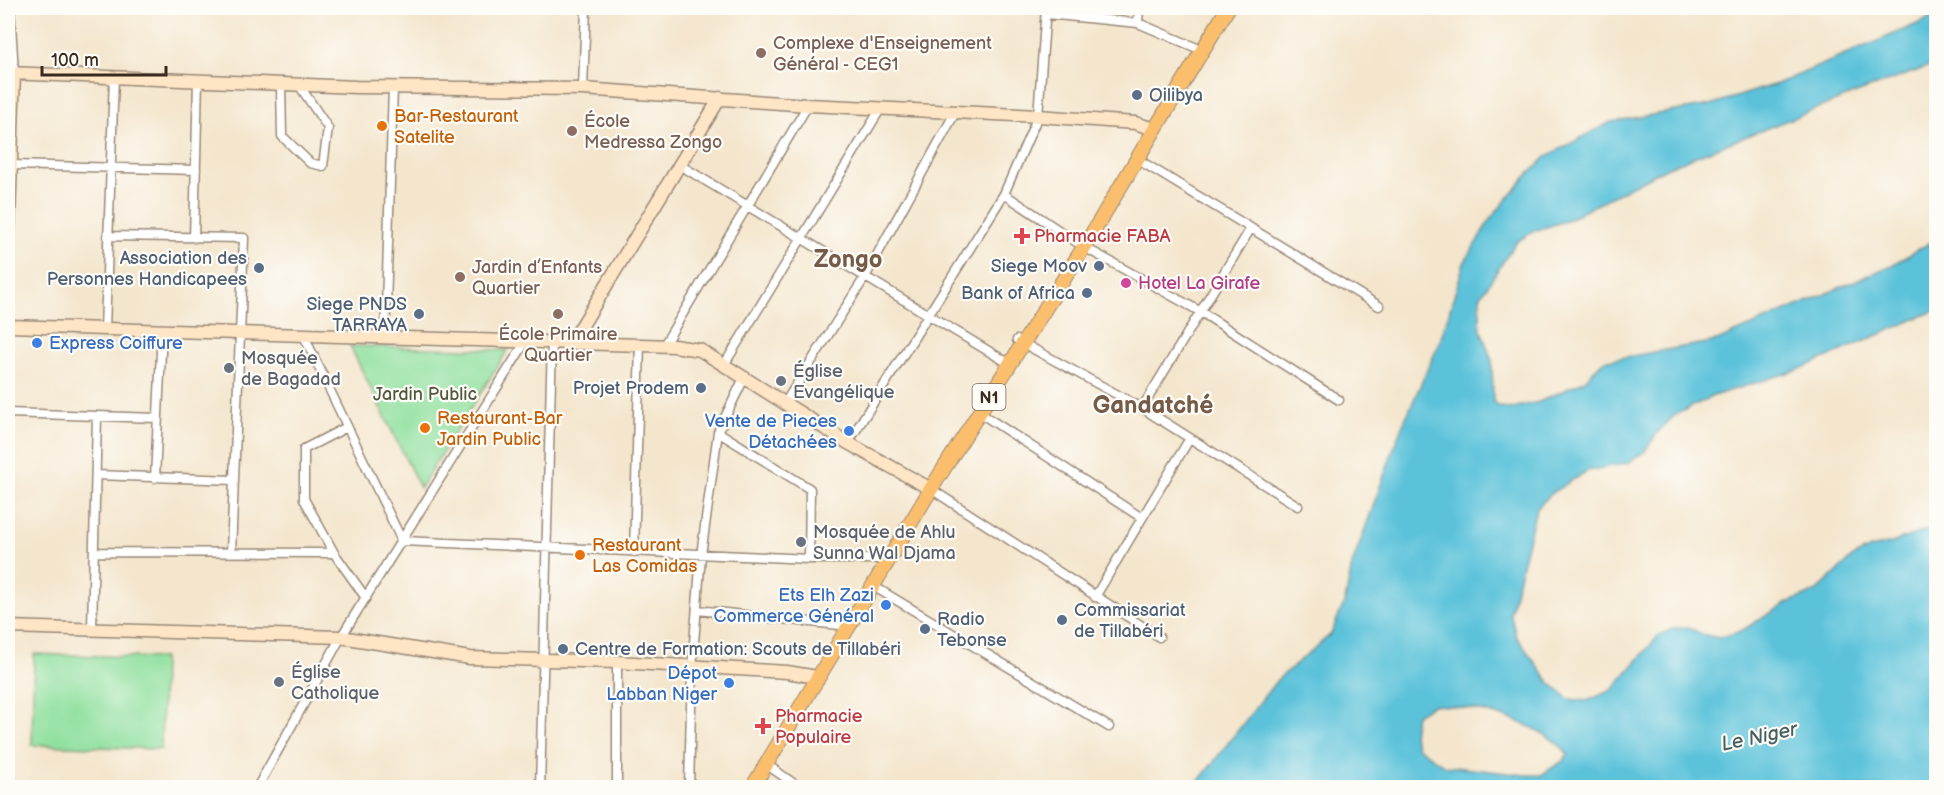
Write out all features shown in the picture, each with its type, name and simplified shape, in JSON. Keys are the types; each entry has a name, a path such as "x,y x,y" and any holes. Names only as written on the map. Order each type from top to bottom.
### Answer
{"main road":[{"name":"N1","path":"1082,245 1221,8"},
{"name":"N1","path":"745,788 813,676 873,586 1005,361 1137,159 1151,128 1228,8"},
{"name":"N1","path":"846,625 883,559 980,413 1019,342"},
{"name":"N1","path":"752,788 813,676"}],"street":[{"path":"8,250 12,165 10,8"},
{"path":"582,89 586,8"},
{"path":"1138,8 1138,23"},
{"path":"848,442 1004,194 1038,116 1046,11 1138,23 1197,48"},
{"path":"11,73 299,85 582,89 808,105 1038,116 1151,128"},
{"path":"105,329 114,77"},
{"path":"194,238 198,80"},
{"path":"280,84 282,136 310,163 324,166 328,128 299,85"},
{"path":"385,338 393,87"},
{"path":"572,342 720,98"},
{"path":"664,345 808,105"},
{"path":"724,365 882,108"},
{"path":"785,403 865,277 956,111"},
{"path":"1137,159 1379,306"},
{"path":"678,164 1005,361"},
{"path":"12,165 196,170"},
{"path":"1004,194 1082,245 1201,312 1339,400"},
{"path":"1142,408 1251,228"},
{"path":"108,236 243,238 231,552"},
{"path":"8,326 640,344 700,350 848,442 929,488 1159,637"},
{"path":"156,478 162,331"},
{"path":"303,336 402,541"},
{"path":"257,788 341,637 526,341"},
{"path":"540,788 552,341"},
{"path":"1019,342 1142,408 1298,506"},
{"path":"634,552 640,344"},
{"path":"689,788 692,668 701,555 718,432 744,378"},
{"path":"8,413 157,418"},
{"path":"980,413 1142,518"},
{"path":"92,629 97,416"},
{"path":"347,427 304,449 304,499 334,553 366,598"},
{"path":"718,432 810,489 809,559"},
{"path":"1095,597 1190,438"},
{"path":"96,475 234,480"},
{"path":"402,541 701,555 883,559"},
{"path":"94,552 334,553"},
{"path":"873,586 1109,727"},
{"path":"697,610 846,625"},
{"path":"8,627 341,637 470,658 617,662 788,672 813,676"},
{"path":"617,662 617,788"},
{"path":"766,764 800,788"}],"green space":[{"name":"Jardin Public","path":"350,346 508,350 420,488"},
{"path":"34,654 163,658 161,749 32,745"}],"water":[{"name":"Le Niger","path":"1936,16 1936,64 1668,167 1565,221 1534,231 1516,242 1480,297 1480,327 1492,361 1493,401 1498,406 1508,409 1539,402 1584,381 1603,361 1717,341 1892,265 1936,239 1936,310 1800,369 1713,396 1675,415 1658,432 1644,452 1628,463 1587,471 1553,492 1536,509 1510,613 1516,636 1549,682 1569,699 1587,701 1612,690 1659,635 1674,628 1688,627 1701,634 1719,638 1741,631 1787,603 1817,591 1854,556 1936,526 1936,787 1194,787 1277,680 1331,634 1345,601 1352,565 1400,431 1441,339 1464,263 1491,218 1547,156 1611,122 1710,105 1777,84","holes":["1432,705 1486,712 1524,724 1556,742 1568,754 1563,761 1541,775 1445,766 1417,747 1413,735 1416,715"]}],"place":[{"name":"Complexe d'Enseignement Général - CEG1","path":"761,53"},
{"name":"Oilibya","path":"1137,95"},
{"name":"Bar-Restaurant Satelite","path":"382,126"},
{"name":"École Medressa Zongo","path":"572,131"},
{"name":"Pharmacie FABA","path":"1022,236"},
{"name":"Siege Moov","path":"1099,266"},
{"name":"Association des Personnes Handicapees","path":"259,268"},
{"name":"Jardin d’Enfants Quartier","path":"460,277"},
{"name":"Hotel La Girafe","path":"1126,283"},
{"name":"Bank of Africa","path":"1087,293"},
{"name":"Siege PNDS TARRAYA","path":"419,314"},
{"name":"École Primaire Quartier","path":"558,314"},
{"name":"Express Coiffure","path":"37,343"},
{"name":"Mosquée de Bagadad","path":"229,368"},
{"name":"Église Evangélique","path":"781,381"},
{"name":"Projet Prodem","path":"701,388"},
{"name":"Restaurant-Bar Jardin Public","path":"425,428"},
{"name":"Vente de Pieces Détachées","path":"849,431"},
{"name":"Mosquée de Ahlu Sunna Wal Djama","path":"801,542"},
{"name":"Restaurant Las Comidas","path":"580,555"},
{"name":"Ets Elh Zazi Commerce Général","path":"886,605"},
{"name":"Commissariat de Tillabéri","path":"1062,620"},
{"name":"Radio Tebonse","path":"925,629"},
{"name":"Centre de Formation: Scouts de Tillabéri","path":"563,649"},
{"name":"Église Catholique","path":"279,682"},
{"name":"Dépot Labban Niger","path":"729,683"},
{"name":"Pharmacie Populaire","path":"763,726"}],"district":[{"name":"Zongo","path":"848,259"},
{"name":"Gandatché","path":"1153,405"}]}
